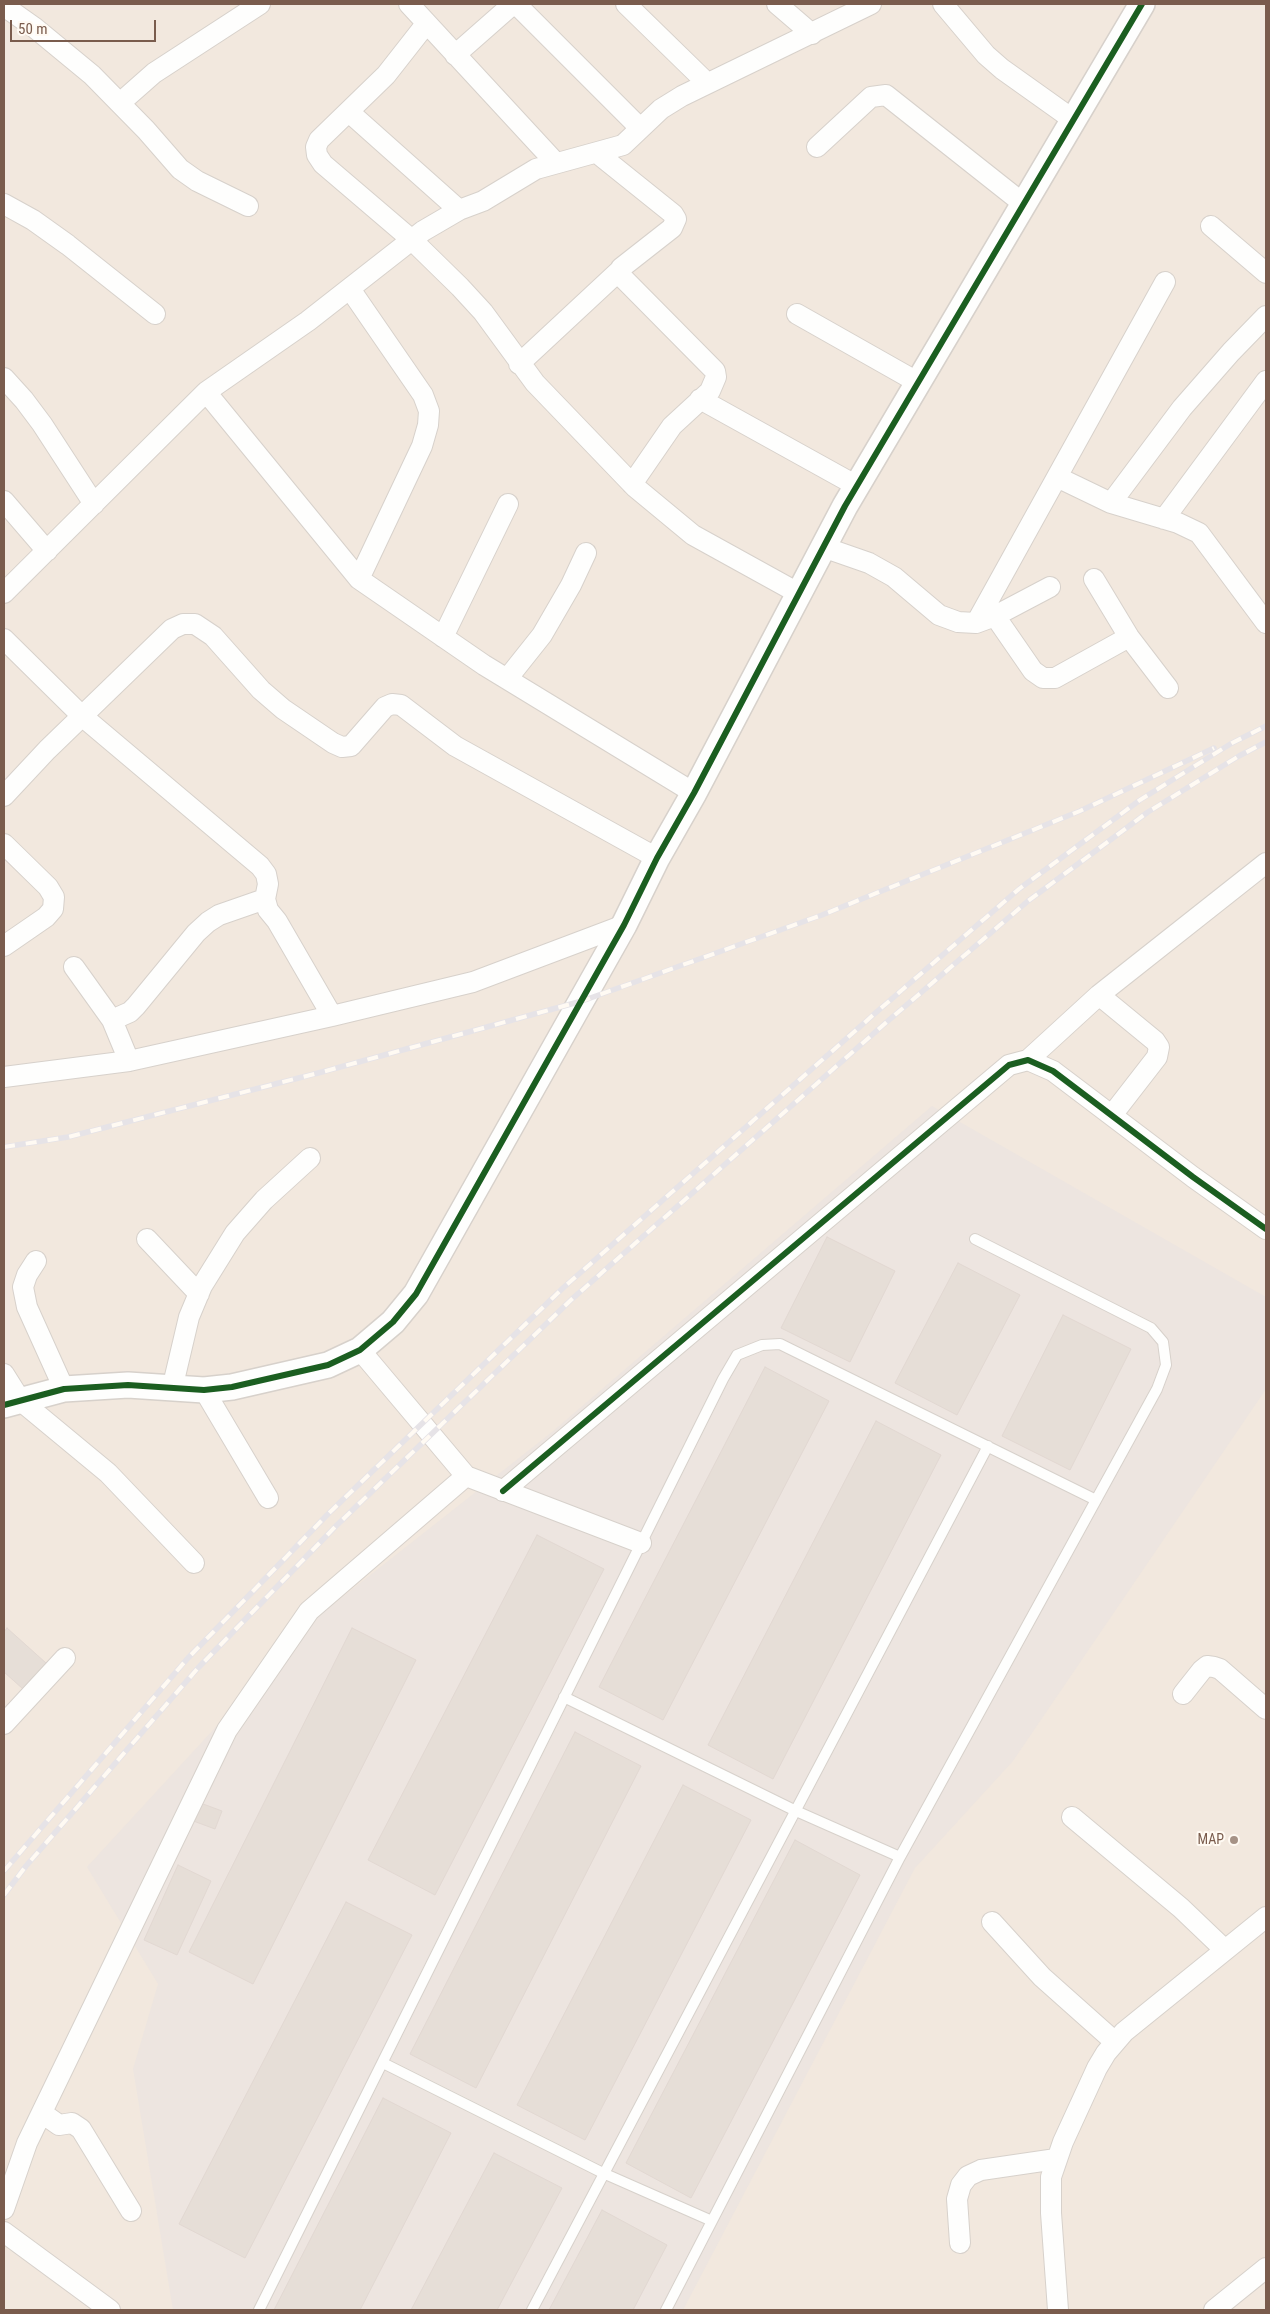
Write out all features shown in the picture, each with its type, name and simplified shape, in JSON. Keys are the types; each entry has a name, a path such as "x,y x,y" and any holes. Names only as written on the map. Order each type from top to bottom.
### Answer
{"street":[{"path":"120,103 154,74 260,4"},
{"path":"409,4 555,162"},
{"path":"455,55 514,4 640,128"},
{"path":"626,4 707,83"},
{"path":"777,4 812,34"},
{"path":"4,593 206,392 308,322 412,240 459,210 483,200 536,169 555,162 623,145 660,109 707,83 871,4"},
{"path":"943,4 986,56 1075,120"},
{"path":"13,1403 64,1389 128,1385 204,1390 232,1387 328,1365 360,1350 393,1322 416,1294 624,925 657,858 694,793 798,593 857,486 1025,205 1142,4"},
{"path":"4,6 65,52 120,103 180,168 197,182 248,206"},
{"path":"426,24 386,76 319,140 316,147 317,155 323,164 412,240 483,312 535,383 632,484 693,535 798,593"},
{"path":"817,147 871,97 886,96 1025,205"},
{"path":"349,112 459,210"},
{"path":"520,364 619,271 672,228 676,219 669,209 596,153"},
{"path":"4,204 33,220 68,245 155,314"},
{"path":"1211,226 1266,273"},
{"path":"619,271 621,277 715,371 714,384 672,426 632,484"},
{"path":"986,620 1058,476 1165,282"},
{"path":"350,288 423,395 429,411 428,425 422,446 359,579"},
{"path":"797,314 919,383"},
{"path":"1111,503 1182,408 1231,352 1266,316"},
{"path":"4,378 42,424 94,504"},
{"path":"1164,519 1266,381"},
{"path":"206,392 359,579 507,680 694,793"},
{"path":"700,400 857,486"},
{"path":"1058,476 1111,503 1192,528 1200,533 1266,623"},
{"path":"4,501 47,551"},
{"path":"442,637 508,504"},
{"path":"823,547 869,562 894,577 939,615 958,622 986,620 1050,587"},
{"path":"507,680 542,636 571,585 586,553"},
{"path":"1094,579 1130,637 1168,688"},
{"path":"986,620 1033,671 1043,678 1055,678 1130,637"},
{"path":"4,796 82,716 172,629 183,624 195,624 205,628 266,694 283,709 333,743 342,747 351,746 385,707 392,704 401,705 455,746 657,858"},
{"path":"4,639 82,716 260,866 266,874 268,884 265,899 268,910 277,921 332,1016"},
{"path":"4,844 48,888 54,897 53,909 46,918 4,946"},
{"path":"503,1491 1009,1065 1028,1060 1099,994 1266,863"},
{"path":"112,1020 130,1012 136,1006 208,922 219,915 265,899"},
{"path":"4,1077 129,1061 332,1016 473,982 624,925"},
{"path":"74,966 112,1020 129,1061"},
{"path":"1099,994 1155,1041 1159,1047 1157,1057 1112,1115"},
{"path":"1028,1060 1052,1071 1193,1177 1266,1229"},
{"path":"172,1389 189,1316 199,1294 235,1233 264,1200 310,1158"},
{"path":"147,1239 199,1294"},
{"path":"36,1261 27,1275 23,1287 27,1306 42,1335 64,1389"},
{"path":"360,1350 466,1476 641,1543"},
{"path":"4,1374 13,1403 108,1472 194,1563"},
{"path":"204,1390 268,1498"},
{"path":"4,2209 9,2178 28,2144 227,1730 309,1611 466,1476"},
{"path":"4,1724 65,1658"},
{"path":"1183,1694 1202,1670 1207,1666 1214,1666 1266,1708"},
{"path":"1072,1817 1180,1908 1225,1950"},
{"path":"1058,2310 1050,2192 1056,2159 1097,2068 1124,2032 1266,1917"},
{"path":"992,1922 1042,1977 1115,2042"},
{"path":"42,2113 59,2125 72,2123 81,2129 132,2211"},
{"path":"960,2244 958,2198 961,2185 968,2176 981,2170 1056,2159"},
{"path":"4,2232 110,2310"},
{"path":"1214,2310 1263,2276"}],"lane":[{"path":"666,2310 900,1857 1157,1389 1166,1365 1163,1342 1152,1328 975,1239"},
{"path":"260,2310 564,1697 737,1355 762,1345 780,1344 1096,1500"},
{"path":"532,2310 988,1446"},
{"path":"564,1697 796,1811 900,1857"},
{"path":"383,2063 604,2173 712,2221"}],"shaded area":[{"path":"4,4 1266,4 1266,2310 4,2310"},
{"path":"932,1106 1266,1297 1266,1389 1013,1761 915,1868 683,2310 173,2310 133,2069 158,1984 87,1867 317,1617 552,1432"}],"building":[{"path":"827,1237 895,1271 850,1362 781,1328"},
{"path":"958,1263 1020,1295 957,1415 895,1383"},
{"path":"1063,1315 1131,1349 1070,1470 1002,1436"},
{"path":"765,1367 829,1401 663,1720 599,1687"},
{"path":"876,1421 941,1455 773,1779 708,1745"},
{"path":"537,1535 604,1569 435,1895 368,1860"},
{"path":"7,1628 46,1663 23,1689 4,1672 4,1632"},
{"path":"352,1628 416,1660 253,1984 189,1952"},
{"path":"575,1732 641,1766 476,2088 410,2054"},
{"path":"683,1785 751,1820 585,2140 517,2105"},
{"path":"195,1801 222,1811 215,1829 188,1819"},
{"path":"795,1840 860,1875 691,2198 626,2163"},
{"path":"178,1865 211,1881 177,1955 144,1940"},
{"path":"346,1902 412,1935 245,2258 179,2224"},
{"path":"383,2098 451,2133 360,2310 274,2310"},
{"path":"494,2153 562,2188 497,2310 411,2310"},
{"path":"602,2210 667,2245 633,2310 549,2310"}],"railway":[{"path":"4,1871 188,1658 327,1515 563,1288 1019,889 1140,800 1232,743 1266,726"},
{"path":"4,1895 26,1866 198,1668 337,1525 572,1299 889,1020 1028,901 1148,812 1239,756 1266,742"},
{"path":"4,1147 68,1137 322,1072 582,1001 822,915 1080,811 1214,748"}],"cycle path":[{"path":"4,1405 64,1389 128,1385 204,1390 232,1387 328,1365 360,1350 393,1322 416,1294 624,925 657,858 694,793 845,506 1142,4"},
{"path":"503,1491 1009,1065 1028,1060 1053,1071 1193,1177 1266,1229"}],"place":[{"name":"MAP","path":"1234,1840"}]}
